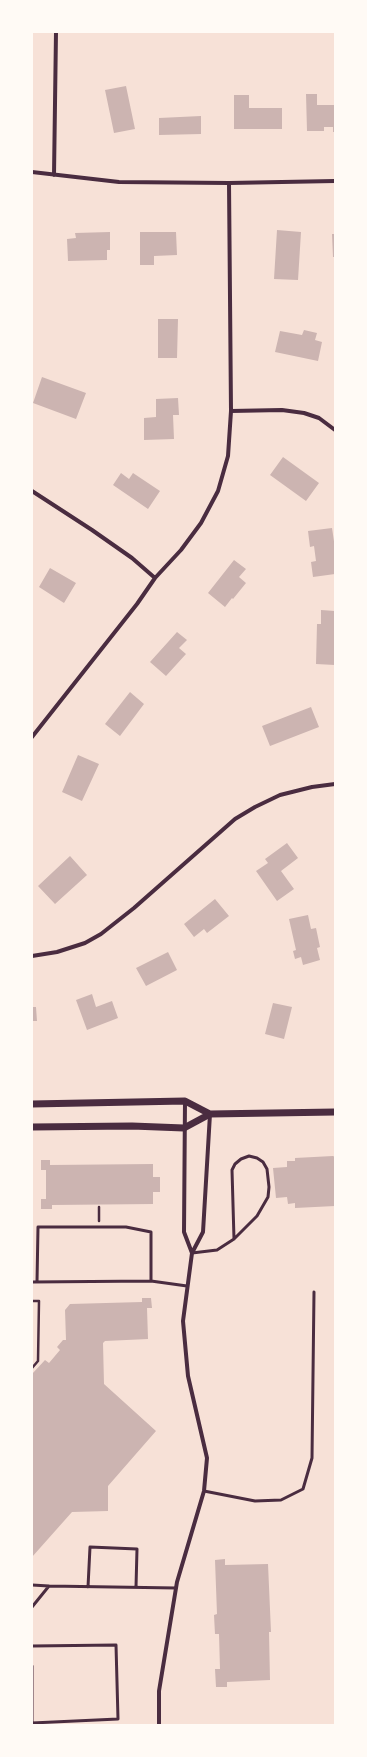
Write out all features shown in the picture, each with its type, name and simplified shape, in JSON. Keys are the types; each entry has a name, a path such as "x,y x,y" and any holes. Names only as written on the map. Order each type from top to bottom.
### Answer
{"street":[{"path":"54,175 56,32"},
{"path":"32,172 119,182 229,183 335,181"},
{"path":"32,737 137,604 155,578 181,550 211,508 224,474 228,456 231,411 229,183"},
{"path":"231,411 282,410 304,413 319,418 335,430"},
{"path":"32,491 132,558 155,578"},
{"path":"32,956 58,952 85,943 101,934 134,908 235,819 255,807 280,795 312,787 335,784"},
{"path":"185,1101 184,1232 192,1253"},
{"path":"32,1104 185,1101 210,1114"},
{"path":"32,1127 132,1126 184,1128 210,1114 335,1112"},
{"path":"159,1725 159,1691 176,1588 204,1491 207,1458 188,1376 182,1321 192,1253 203,1232 210,1114"}],"lane":[{"path":"192,1253 217,1250 234,1239 257,1216 268,1197 268,1169 263,1162 257,1158 249,1156 241,1159 232,1170 234,1239"},
{"path":"37,1282 38,1227 126,1227 151,1232 151,1281"},
{"path":"32,1282 151,1281 187,1286"},
{"path":"204,1491 256,1501 281,1500 303,1488 312,1458 314,1292"},
{"path":"88,1586 90,1547 137,1549 136,1588"},
{"path":"32,1585 176,1588"},
{"path":"32,1607 49,1586"},
{"path":"32,1646 116,1645 118,1719 32,1724 32,1666"}],"path":[{"path":"99,1207 99,1227"},
{"path":"32,1301 39,1301 38,1361 32,1368"}],"building":[{"path":"126,86 135,129 114,133 105,90"},
{"path":"306,94 317,94 317,105 335,105 335,132 333,132 333,127 324,127 324,131 307,131"},
{"path":"234,95 249,95 249,108 282,108 282,129 234,129"},
{"path":"201,116 201,134 159,135 159,118"},
{"path":"277,230 301,232 298,280 274,279"},
{"path":"110,232 110,250 107,250 107,260 68,261 67,239 76,238 75,233"},
{"path":"140,232 176,232 177,255 154,256 154,265 140,265"},
{"path":"332,234 335,234 335,257 333,257"},
{"path":"158,319 178,319 177,358 158,358"},
{"path":"304,330 317,333 315,340 322,342 318,361 275,352 280,331 302,335"},
{"path":"42,377 86,393 76,419 33,403"},
{"path":"178,398 179,415 173,415 174,439 144,440 144,418 156,417 156,399"},
{"path":"283,457 319,483 306,501 270,475"},
{"path":"121,473 129,479 133,473 160,491 148,509 113,485"},
{"path":"332,528 335,548 335,574 313,577 311,562 316,561 314,546 310,547 308,531"},
{"path":"234,560 246,569 239,577 246,583 225,607 208,593"},
{"path":"50,568 76,583 64,603 39,587"},
{"path":"321,610 335,611 335,665 316,664 317,624 321,624"},
{"path":"177,632 187,640 179,648 186,654 166,676 150,662"},
{"path":"130,692 144,704 120,736 105,724"},
{"path":"311,707 319,727 270,746 262,726"},
{"path":"78,755 99,764 82,801 62,792"},
{"path":"287,843 298,858 281,871 294,889 277,901 256,871 268,863 265,859"},
{"path":"70,856 87,875 55,904 38,886"},
{"path":"215,899 229,916 207,933 204,929 194,937 184,924"},
{"path":"308,915 311,929 316,928 320,947 317,948 320,960 303,965 301,957 295,959 293,951 296,950 289,919"},
{"path":"168,952 177,970 146,986 136,968"},
{"path":"92,994 96,1007 112,1001 118,1018 87,1030 76,1000"},
{"path":"273,1003 292,1007 284,1039 265,1034"},
{"path":"32,1007 36,1007 37,1021 32,1021"},
{"path":"335,1157 335,1206 295,1208 295,1203 288,1204 287,1197 276,1198 273,1168 287,1167 287,1161 295,1161 295,1158"},
{"path":"41,1160 50,1160 50,1165 153,1164 153,1177 160,1177 160,1192 153,1192 153,1204 52,1205 52,1209 41,1209 41,1199 46,1199 46,1170 41,1170"},
{"path":"142,1298 151,1298 152,1308 147,1308 148,1339 105,1341 103,1343 104,1384 156,1431 108,1486 108,1511 72,1512 32,1557 32,1374 45,1360 49,1363 60,1350 57,1347 63,1340 66,1340 65,1310 70,1304 142,1302"},
{"path":"225,1559 225,1565 268,1564 271,1632 269,1632 270,1680 227,1682 227,1687 216,1687 215,1669 220,1669 219,1634 215,1634 214,1615 217,1614 215,1560"}]}
